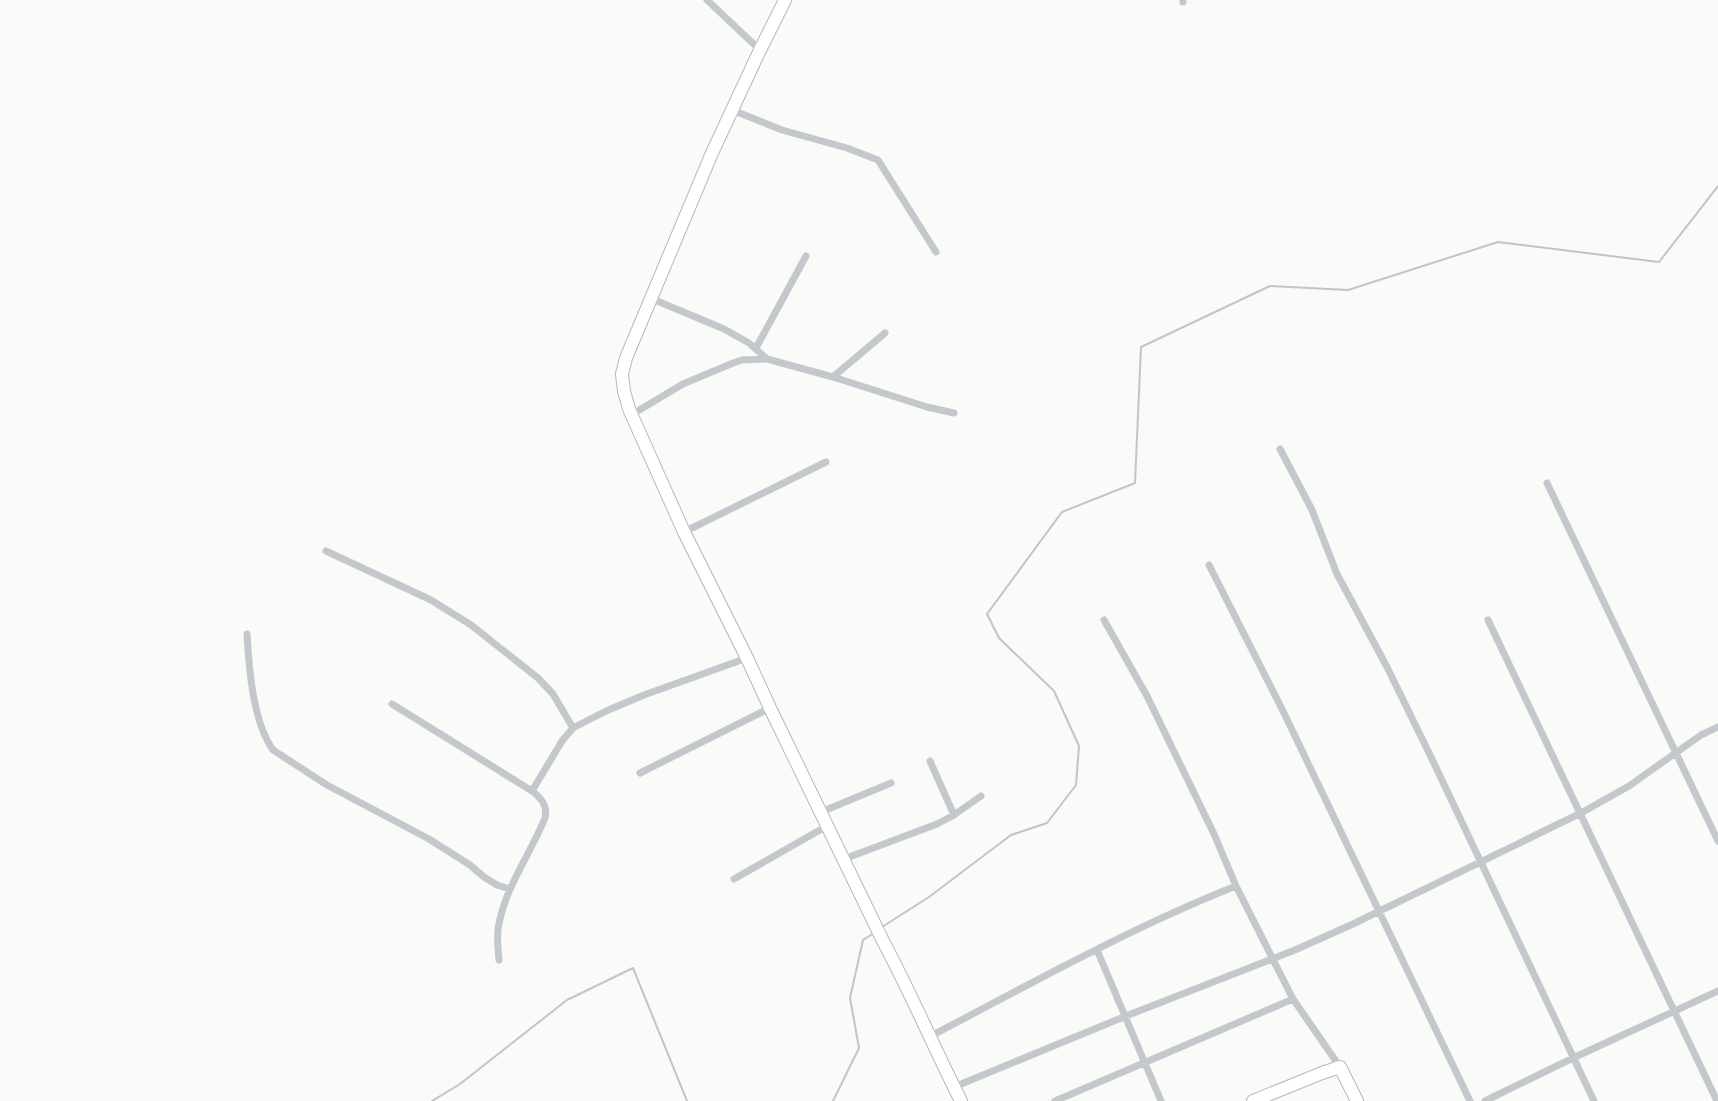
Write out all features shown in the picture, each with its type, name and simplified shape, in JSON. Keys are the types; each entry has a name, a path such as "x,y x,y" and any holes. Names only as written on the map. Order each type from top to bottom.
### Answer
{"highway":[{"path":"785,0 732,110 650,298 626,358 622,374 624,391 632,415 684,532 961,1101"},
{"path":"1252,1101 1340,1067 1357,1101"}],"street":[{"path":"707,0 760,50"},
{"path":"732,110 782,130 847,148 878,160 936,252"},
{"path":"756,348 806,256"},
{"path":"650,298 724,329 756,348 767,359"},
{"path":"833,378 885,333"},
{"path":"632,415 683,384 733,363 742,360 767,359 927,407 954,413"},
{"path":"1280,449 1312,510 1337,574 1391,676 1594,1101"},
{"path":"684,532 826,462"},
{"path":"1547,484 1718,841"},
{"path":"326,552 432,600 471,625 538,678 553,694 573,728"},
{"path":"1208,566 1283,711 1470,1101"},
{"path":"1104,620 1147,696 1214,834 1236,886 1293,999 1340,1067"},
{"path":"1488,620 1717,1101"},
{"path":"247,634 253,691 266,739 273,750 327,785 429,839 470,865 490,881 510,889"},
{"path":"532,791 562,741 573,728 606,711 644,695 747,658"},
{"path":"392,704 532,791 541,799 545,806 547,815 510,889 498,928 499,960"},
{"path":"640,773 770,708"},
{"path":"954,1087 1126,1016 1314,942 1581,813 1629,786 1707,731 1718,727"},
{"path":"930,761 954,815"},
{"path":"821,812 891,783"},
{"path":"844,859 924,829 954,815 981,796"},
{"path":"734,879 827,826"},
{"path":"929,1037 1184,907 1236,886"},
{"path":"1097,950 1161,1101"},
{"path":"1485,1101 1718,991"},
{"path":"1055,1101 1293,999"}],"waterway":[{"path":"882,927 929,897 1011,835 1047,823 1076,785 1079,746 1054,691 999,638 987,614 1062,512 1135,483 1141,347 1270,286 1348,290 1498,242 1659,262 1718,186"},
{"path":"833,1101 859,1048 850,998 863,940 874,933"},
{"path":"432,1101 460,1084 567,1000 633,968 687,1101"}]}
